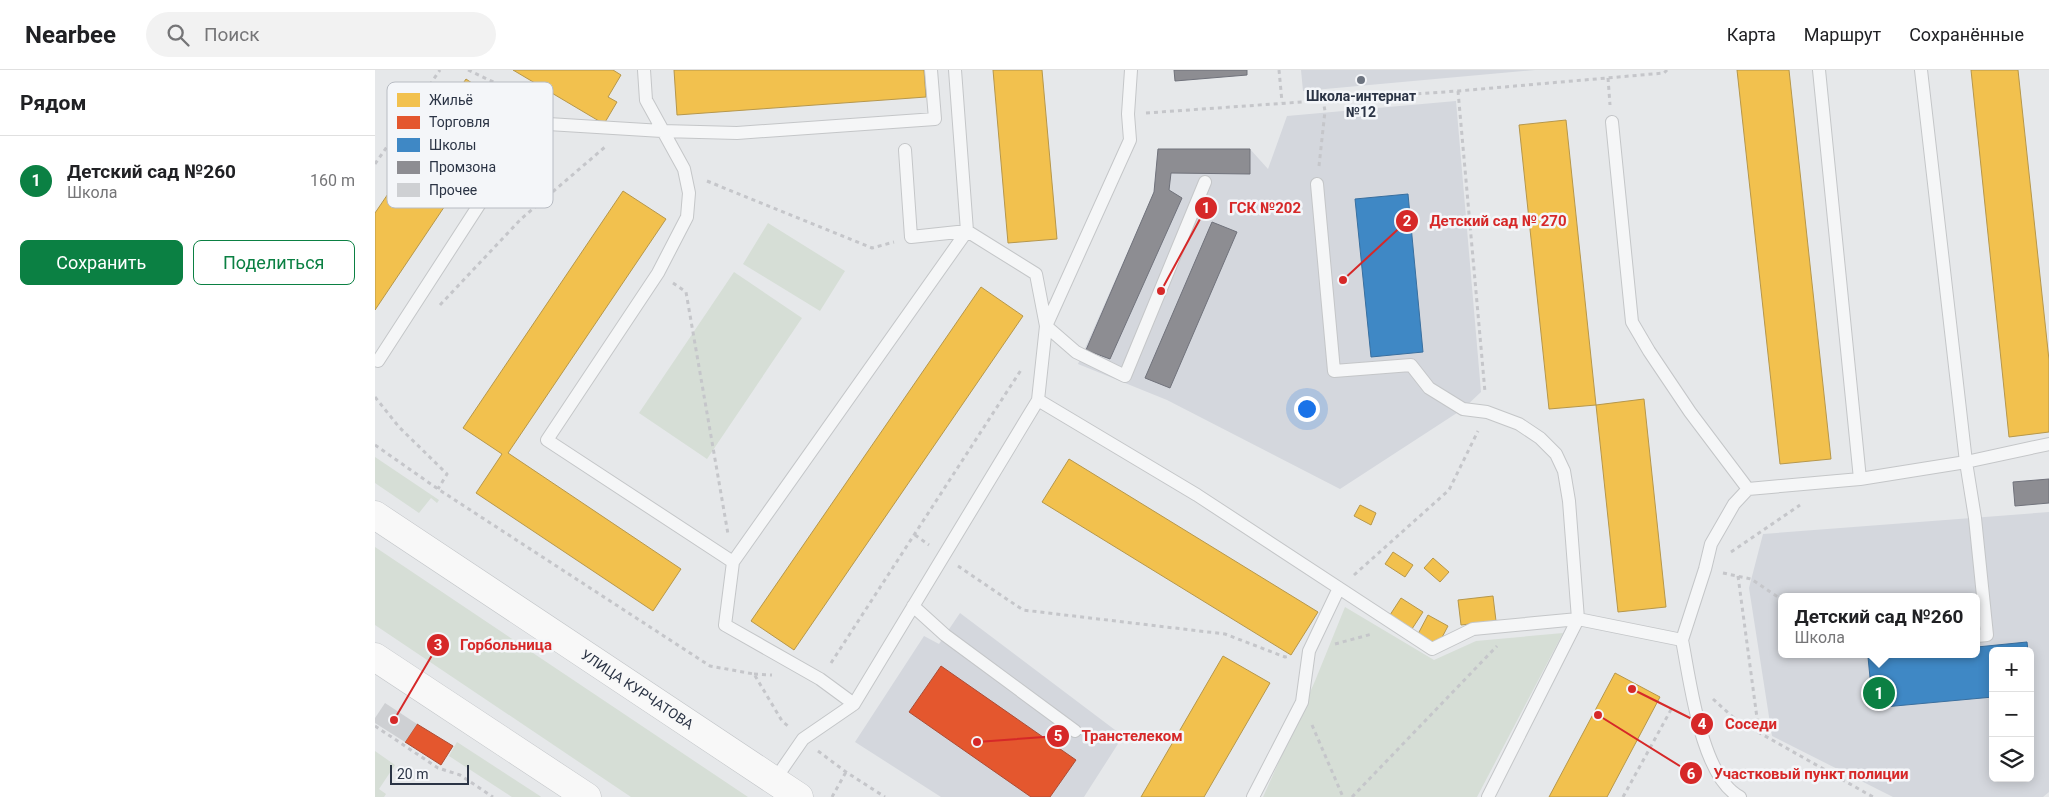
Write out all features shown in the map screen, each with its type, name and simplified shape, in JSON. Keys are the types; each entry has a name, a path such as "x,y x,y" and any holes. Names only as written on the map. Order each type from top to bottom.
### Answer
{"main road":[{"name":"УЛИЦА КУРЧАТОВА","path":"375,515 799,797"},
{"path":"375,657 575,793"}],"lane":[{"path":"644,70 646,100 684,169 689,193 687,217 658,273 547,440 733,562"},
{"path":"553,124 662,131 737,133 935,119 931,70"},
{"path":"854,704 821,679 725,625 733,562 967,231 955,70"},
{"path":"1046,326 1130,140 1128,114 1131,70"},
{"path":"1819,70 1860,479"},
{"path":"1921,70 1966,462 1975,518 1987,635 1980,636"},
{"path":"1611,122 1632,322 1690,412 1748,489"},
{"path":"775,781 803,739 854,704 1038,400 1046,326 1036,274 967,231 911,237 905,150"},
{"path":"1046,326 1076,352 1125,376 1205,182"},
{"path":"1317,184 1334,371 1411,365 1429,388 1463,409 1487,412 1519,424 1540,438 1556,454 1563,471 1569,501 1578,619 1488,797"},
{"path":"378,361 477,208"},
{"path":"1038,400 1197,495 1432,649 1473,629 1578,619 1682,640"},
{"path":"1740,797 1731,792 1713,766 1697,720 1682,640 1711,544 1733,504 1748,489 1860,479 1966,462 2049,444"},
{"path":"1253,797 1302,702 1309,651 1339,588"},
{"path":"913,606 945,634 1075,731"}],"path":[{"path":"432,82 440,70"},
{"path":"469,70 495,82"},
{"path":"1279,70 1282,102"},
{"path":"1128,114 1458,91 1664,73 1667,70"},
{"path":"1609,78 1611,122"},
{"path":"1339,588 1449,490 1487,412 1458,91"},
{"path":"1317,184 1325,111 1323,100"},
{"path":"553,192 627,129"},
{"path":"375,164 387,147"},
{"path":"684,169 722,189 872,248 911,237"},
{"path":"439,305 521,219 534,208"},
{"path":"658,273 686,292 733,562"},
{"path":"821,679 1022,367"},
{"path":"375,397 399,427 447,474 438,489"},
{"path":"375,445 438,489 710,666 754,674 773,675"},
{"path":"1705,569 1834,482"},
{"path":"915,535 1023,610 1225,634 1285,657 1398,627"},
{"path":"1705,569 1751,579 1778,597"},
{"path":"1738,576 1759,733"},
{"path":"1352,797 1518,624"},
{"path":"754,674 782,721 846,772 885,797"},
{"path":"1623,797 1689,676 1735,719 1873,797"},
{"path":"1302,702 1343,797"},
{"path":"375,726 438,768 460,775 493,797"},
{"path":"832,797 846,772"}],"shaded area":[{"name":"Школа-интернат №12","path":"1301,70 1535,70 1303,91"},
{"path":"1456,101 1481,392 1463,409 1340,489 1167,400 1078,364 1154,192 1158,149 1250,149 1268,169 1287,116"},
{"path":"768,223 845,271 820,311 743,264"},
{"path":"734,272 802,318 707,459 639,413"},
{"path":"375,457 439,500 437,503 431,498 419,513 375,483"},
{"path":"2049,512 2049,792 2043,797 1893,797 1772,736 1749,588 1763,534"},
{"path":"375,547 748,797 631,797 375,625"},
{"path":"1345,607 1434,660 1476,641 1563,633 1477,797 1263,797 1315,681"},
{"path":"960,613 1123,736 1084,797 941,797 855,742 924,636 939,644"},
{"path":"457,742 541,797 512,797 449,756"},
{"path":"375,751 395,765 379,789 386,794 384,797 375,797"}],"building: Жильё":[{"path":"513,70 613,70 621,75 608,97 617,102 604,124 553,94 553,82 533,82"},
{"path":"674,70 924,70 926,97 677,115"},
{"path":"993,70 1042,70 1057,239 1008,243"},
{"path":"1737,70 1789,70 1831,459 1780,464"},
{"path":"1971,70 2018,70 2049,360 2049,432 2009,437"},
{"path":"1566,120 1596,405 1549,409 1519,125"},
{"path":"623,191 666,219 508,453 681,569 653,611 476,493 502,454 463,428"},
{"path":"387,195 387,208 444,208 375,310 375,213"},
{"path":"981,287 1023,316 794,650 751,621"},
{"path":"1644,399 1666,607 1618,612 1596,405"},
{"path":"1069,459 1318,612 1291,655 1042,502"},
{"path":"1360,505 1376,513 1371,525 1354,516"},
{"path":"1393,552 1413,565 1405,577 1385,564"},
{"path":"1433,558 1449,572 1440,582 1424,568"},
{"path":"1493,596 1496,621 1461,625 1458,600"},
{"path":"1401,598 1423,612 1410,632 1388,618"},
{"path":"1428,615 1448,626 1438,645 1418,634"},
{"path":"1223,656 1270,683 1204,797 1141,797"},
{"path":"1615,673 1660,697 1607,797 1549,797"}],"building: Торговля":[{"path":"941,666 1076,760 1050,797 1031,797 909,712"},
{"path":"417,724 453,746 441,765 405,742"}],"building: Школы":[{"path":"1408,194 1423,352 1371,357 1355,199"},
{"path":"2027,642 2028,647 1989,647 1989,697 1873,708 1868,658 1980,658 1980,647"}],"building: Промзона":[{"path":"1174,70 1247,70 1247,75 1175,81"},
{"path":"1158,149 1250,149 1250,174 1171,173 1169,190 1182,198 1110,359 1086,350 1154,192"},
{"path":"1212,222 1237,232 1170,388 1145,378"},
{"path":"2049,479 2049,503 2015,506 2013,482"}],"building: Прочее":[{"path":"385,703 417,724 405,742 375,723 375,718"}],"place":[{"name":"Школа-интернат №12","path":"1361,80"},
{"name":"Детский сад № 270","path":"1343,280"},
{"name":"ГСК №202","path":"1161,291"},
{"name":"Соседи","path":"1632,689"},
{"name":"Детский сад №260","path":"1879,693"},
{"name":"Участковый пункт полиции","path":"1598,715"},
{"name":"Горбольница","path":"394,720"},
{"name":"Транстелеком","path":"977,742"}]}
